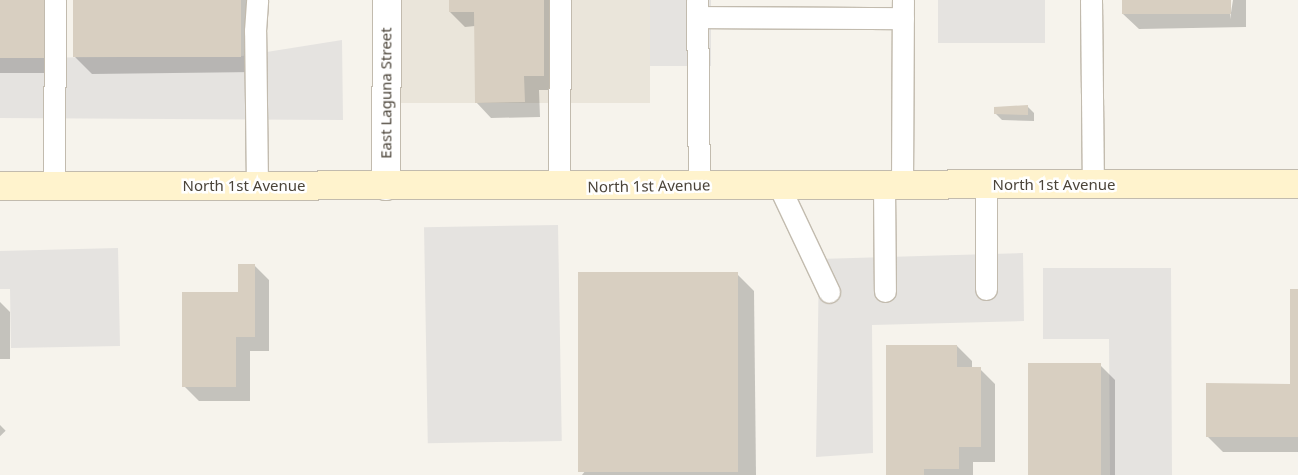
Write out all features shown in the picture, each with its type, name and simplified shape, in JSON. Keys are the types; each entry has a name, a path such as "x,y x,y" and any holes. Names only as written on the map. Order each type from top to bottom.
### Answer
{"main road":[{"name":"North 1st Avenue","path":"0,186 559,187 1298,184"}],"street":[{"name":"East Laguna Street","path":"386,0 386,186"}],"lane":[{"path":"54,186 55,0"},
{"path":"257,186 255,31 258,0"},
{"path":"559,187 560,0"},
{"path":"1091,0 1093,184"},
{"path":"700,186 698,9 903,9 885,291"},
{"path":"986,185 986,289"},
{"path":"779,186 829,292"}],"shaded area":[{"path":"386,0 650,0 650,103 386,103"},
{"path":"650,0 711,0 711,66 650,66"},
{"path":"938,0 1045,0 1045,43 938,43"},
{"path":"342,40 343,120 0,118 0,58 242,56"},
{"path":"558,225 562,441 428,443 424,227"},
{"path":"118,248 120,346 11,348 10,289 0,289 0,251"},
{"path":"1023,253 1024,321 872,325 873,453 816,457 819,259"},
{"path":"1043,268 1171,268 1172,475 1110,475 1109,339 1043,339"}],"building":[{"path":"0,0 51,0 51,58 0,58"},
{"path":"73,0 241,0 241,57 73,57"},
{"path":"449,0 544,0 544,76 524,76 525,102 475,103 474,12 449,12"},
{"path":"1122,0 1231,0 1231,14 1122,14"},
{"path":"1028,105 1028,115 994,114 994,107"},
{"path":"238,264 255,264 255,337 236,337 236,387 182,387 182,292 238,292"},
{"path":"578,272 738,272 738,472 578,472"},
{"path":"1290,289 1298,289 1298,437 1206,437 1206,383 1290,384"},
{"path":"886,345 957,345 957,367 981,367 981,447 959,447 959,469 924,469 924,475 886,475"},
{"path":"1028,363 1101,363 1101,475 1028,475"}]}
